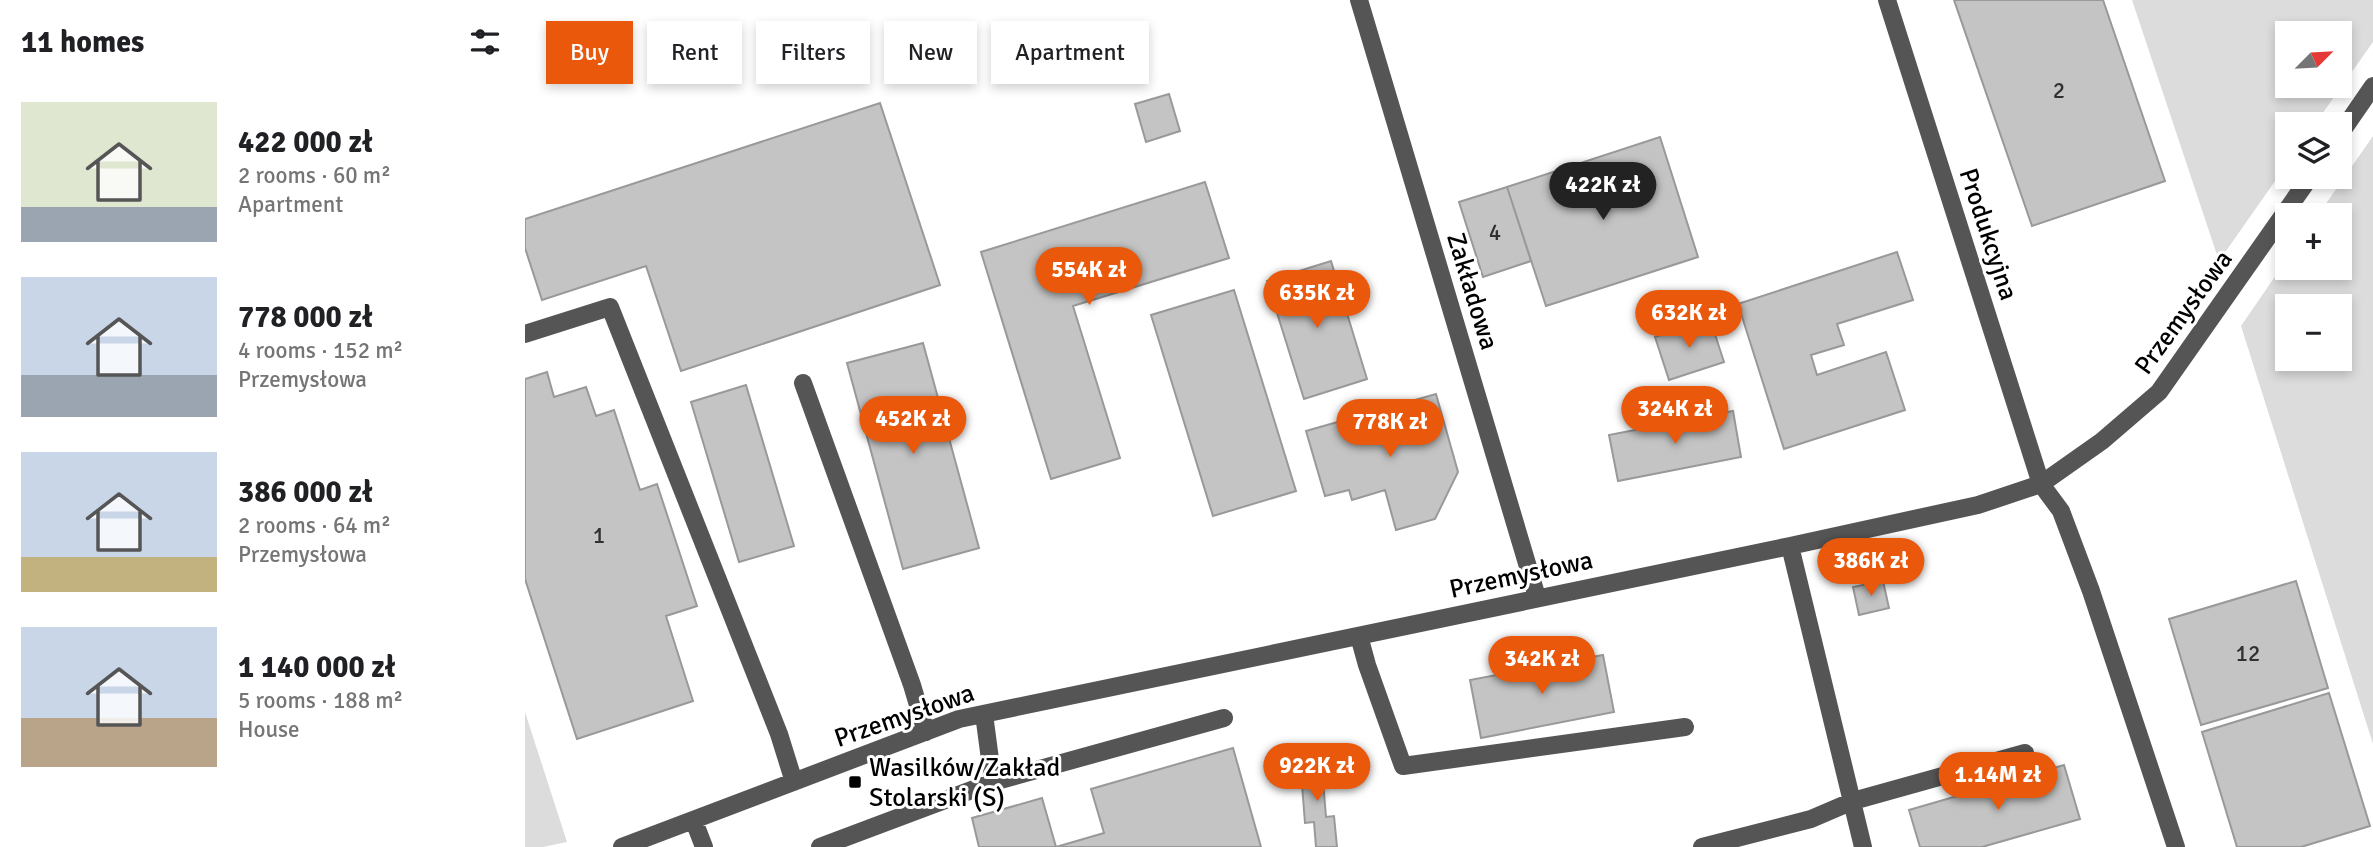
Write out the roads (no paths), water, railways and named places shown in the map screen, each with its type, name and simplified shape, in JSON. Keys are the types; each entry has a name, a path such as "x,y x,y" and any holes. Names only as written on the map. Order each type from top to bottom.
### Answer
{"street":[{"name":"Zakładowa","path":"1359,0 1537,597"},
{"name":"Produkcyjna","path":"1887,0 2041,484 2061,511 2087,580 2176,847"},
{"path":"2352,117 2373,86"},
{"name":"Przemysłowa","path":"622,847 959,719 1790,546 1978,505 2041,484 2102,441 2159,392 2302,189"},
{"path":"525,334 610,307 779,734 794,782"},
{"path":"803,383 912,685 926,732"},
{"path":"1790,546 1863,847"},
{"path":"1359,636 1403,766 1685,727"},
{"path":"984,714 992,782"},
{"path":"820,847 992,782 1224,718"},
{"path":"1702,847 1811,819 1853,801 2025,753"},
{"path":"694,821 704,847"}],"place":[{"name":"Wasilków/Zakład Stolarski (S)","path":"855,782"}]}
